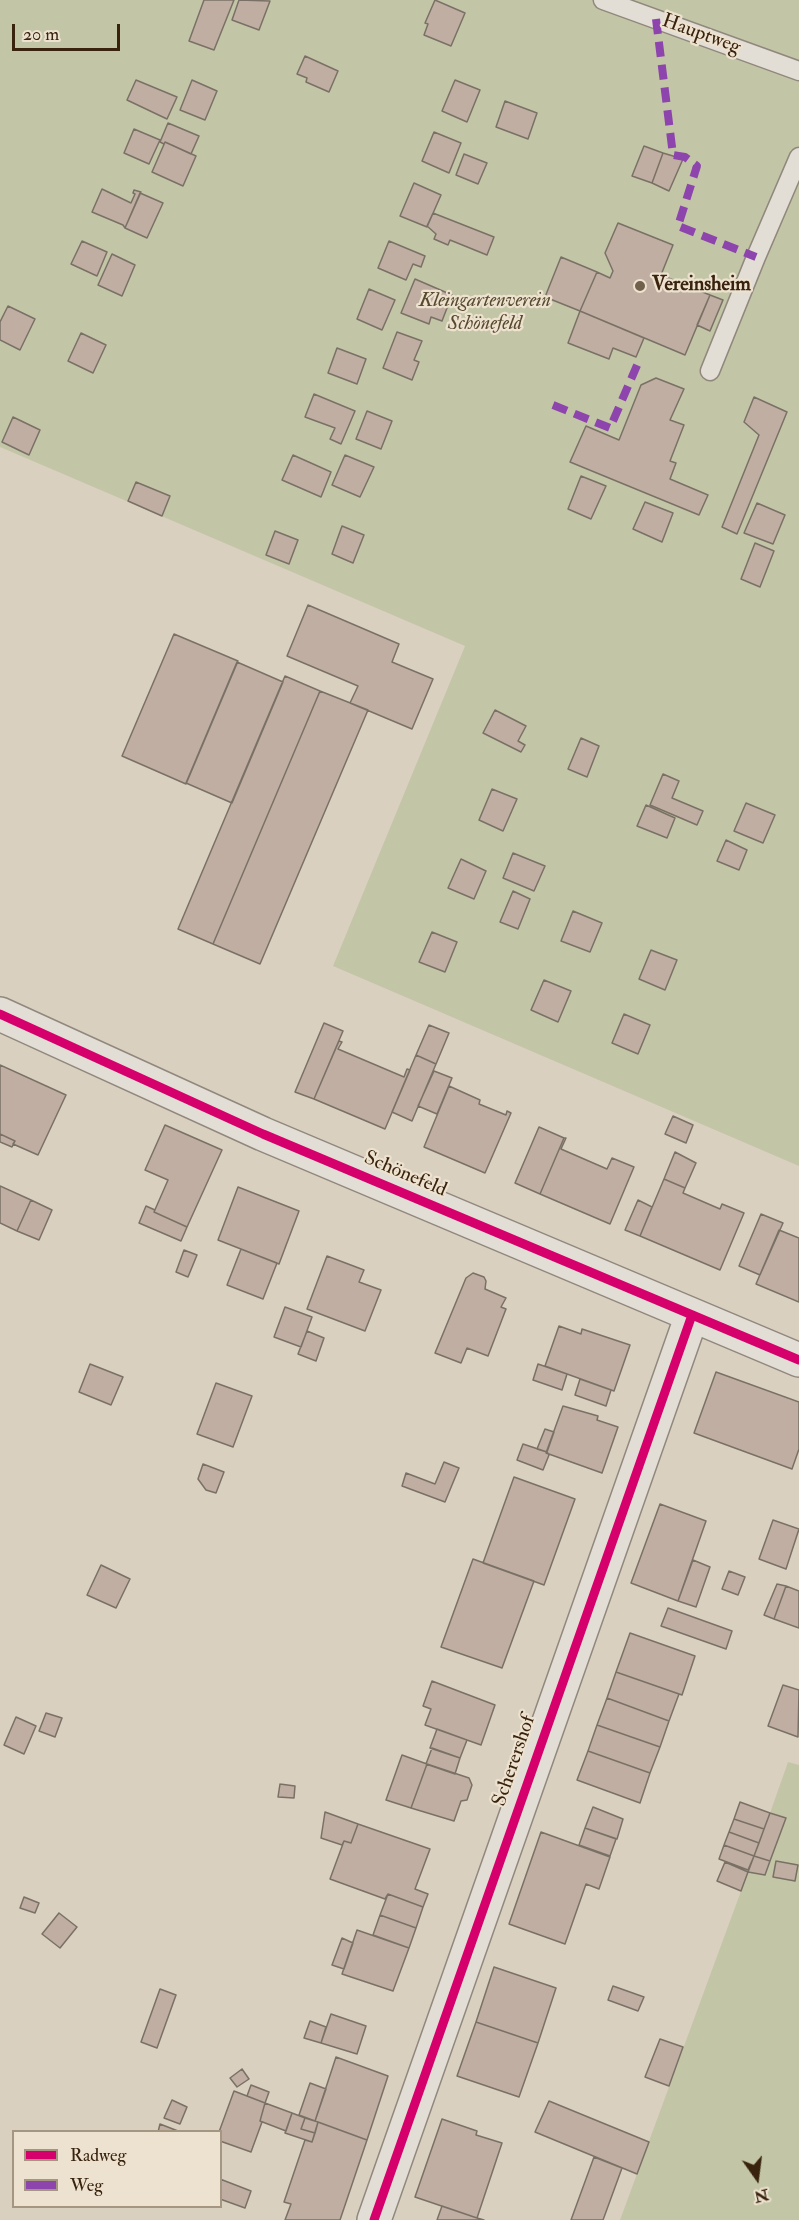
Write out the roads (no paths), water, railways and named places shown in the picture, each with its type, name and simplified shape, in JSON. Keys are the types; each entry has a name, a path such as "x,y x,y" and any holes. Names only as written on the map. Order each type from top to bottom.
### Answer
{"street":[{"name":"Schönefeld","path":"0,1014 263,1134 799,1360"},
{"name":"Scherershof","path":"374,2220 692,1315"}],"lane":[{"name":"Hauptweg","path":"603,0 799,71"},
{"path":"710,371 799,157"}],"place":[{"name":"Vereinsheim","path":"640,286"}],"park label":[{"name":"Kleingartenverein Schönefeld","path":"485,314"}]}
